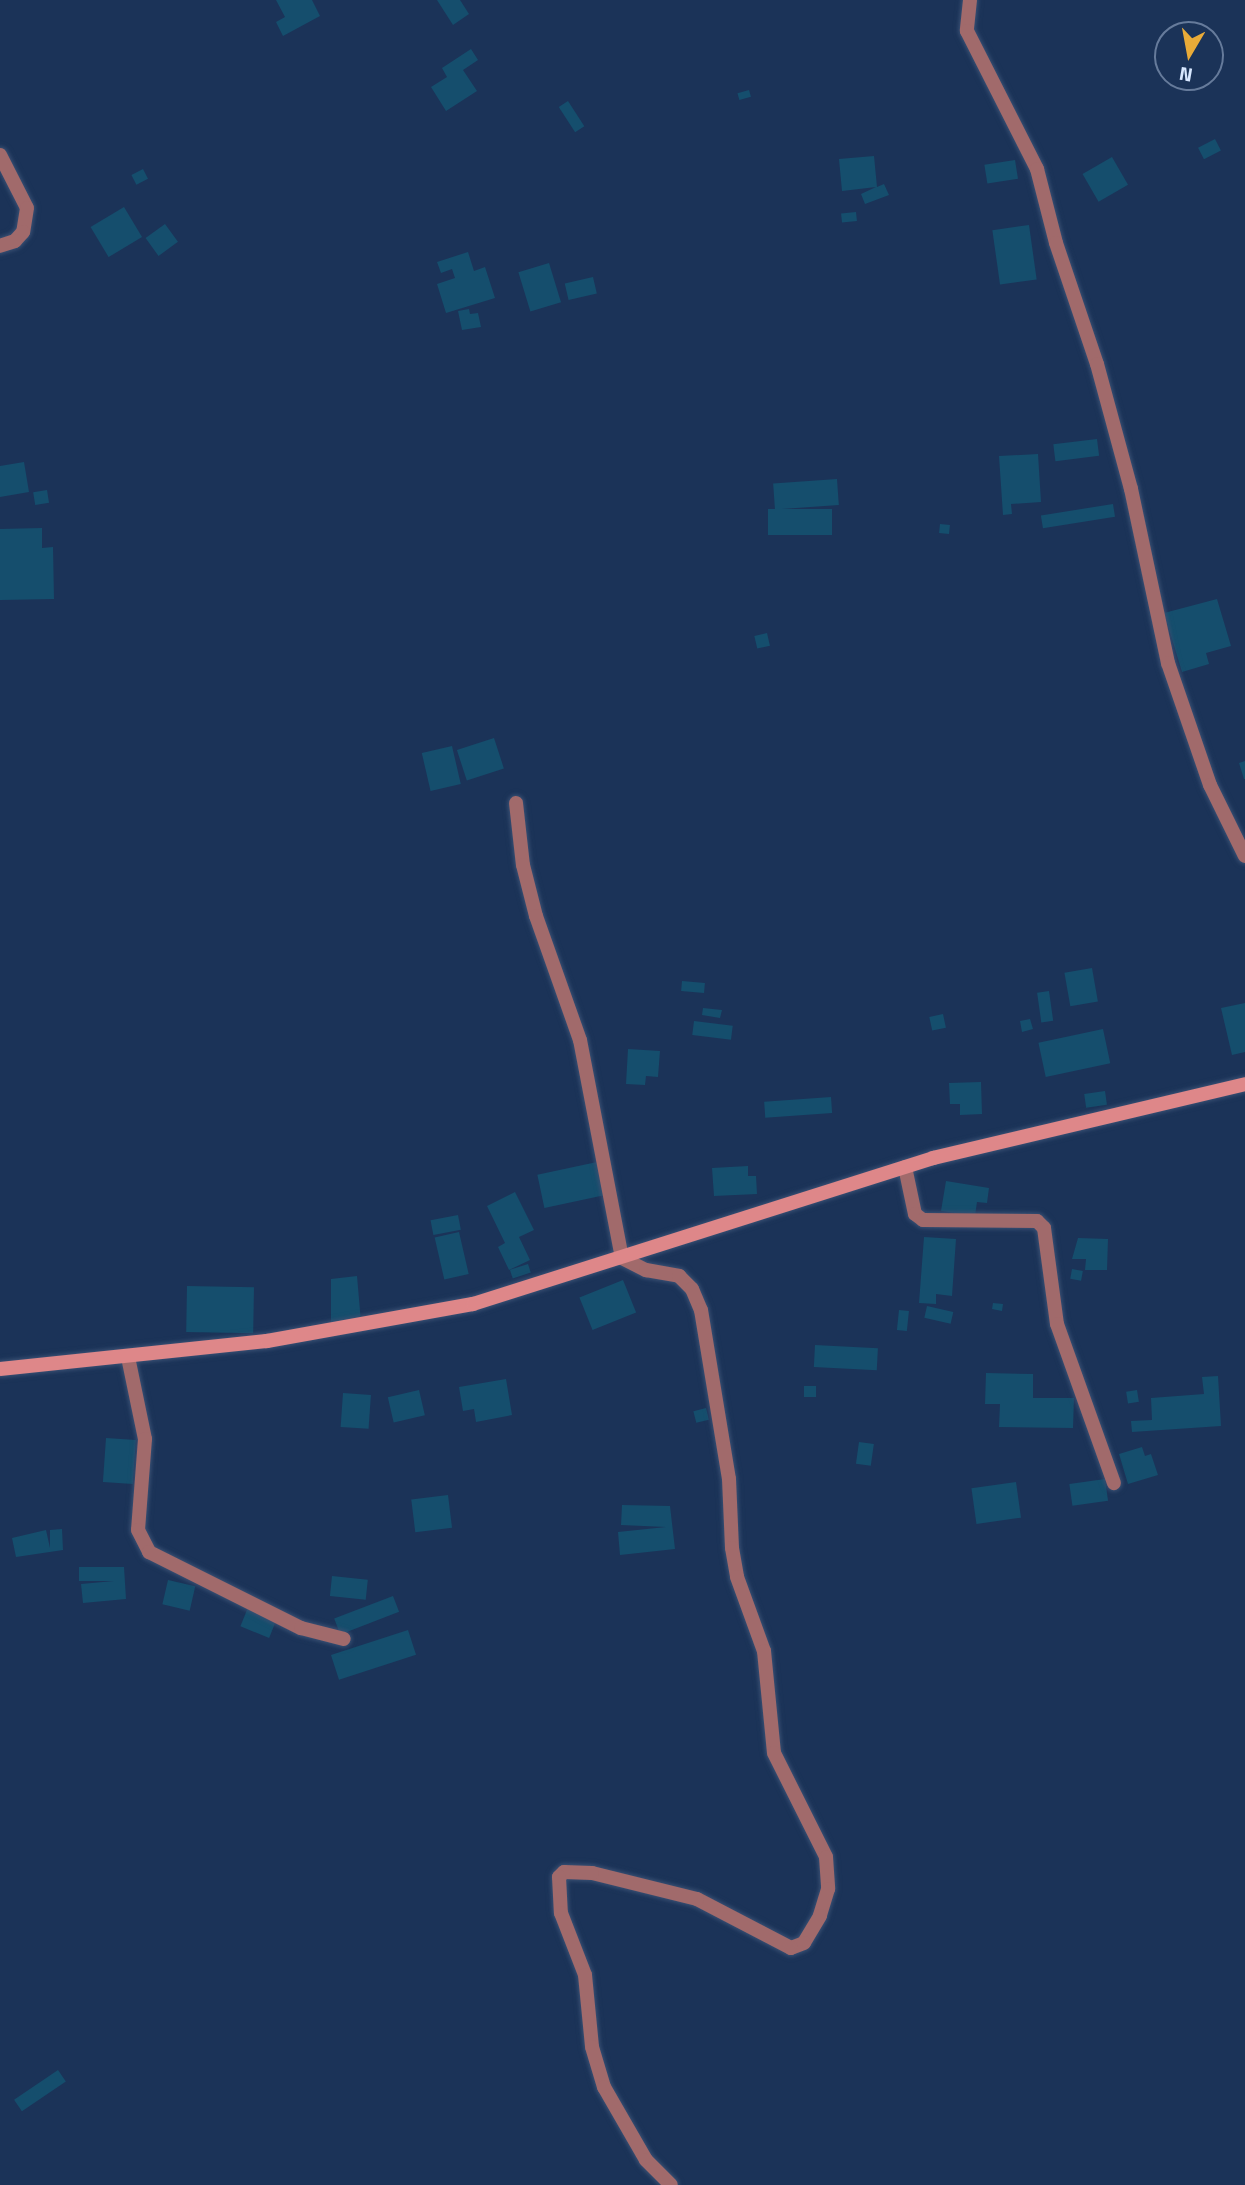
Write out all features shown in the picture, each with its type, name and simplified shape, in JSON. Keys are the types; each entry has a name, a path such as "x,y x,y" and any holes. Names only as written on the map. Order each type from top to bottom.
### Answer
{"street":[{"path":"970,0 967,30 1037,169 1056,243 1097,363 1131,489 1168,663 1210,785 1245,856"},
{"path":"0,155 27,208 23,232 15,241 0,246"},
{"path":"516,803 523,865 536,916 580,1040 622,1258"},
{"path":"0,1369 267,1341 472,1304 905,1167 1245,1084"},
{"path":"905,1167 915,1214 923,1220 1037,1221 1044,1228 1057,1324 1114,1483"},
{"path":"622,1258 646,1270 679,1276 692,1289 701,1310 729,1479 732,1548 737,1577 764,1651 774,1753 826,1857 828,1889 803,1943 791,1948 697,1899 592,1873 564,1872 559,1877 561,1913 585,1975 593,2047 604,2087 646,2160 671,2185"},
{"path":"128,1357 145,1439 138,1530 149,1552 301,1628 344,1639"}],"building":[{"path":"276,0 312,0 320,16 283,36 276,22 285,17"},
{"path":"437,0 460,0 469,14 453,25"},
{"path":"471,49 478,60 463,70 477,91 446,111 431,87 447,77 442,68"},
{"path":"749,90 751,97 739,100 737,93"},
{"path":"568,101 584,126 575,132 559,107"},
{"path":"1215,139 1221,151 1204,159 1198,148"},
{"path":"874,156 877,187 884,184 889,195 865,204 861,194 876,187 842,191 839,159"},
{"path":"1112,157 1128,185 1099,202 1083,174"},
{"path":"1015,160 1018,179 987,184 984,165"},
{"path":"143,169 148,179 136,185 131,175"},
{"path":"124,207 142,237 109,257 91,227"},
{"path":"856,212 857,221 842,223 841,214"},
{"path":"165,224 178,242 159,256 146,238"},
{"path":"1029,225 1037,279 1000,285 992,230"},
{"path":"468,252 474,271 485,267 495,298 446,313 437,284 455,278 452,269 441,273 437,262"},
{"path":"549,263 561,302 530,312 518,272"},
{"path":"593,277 597,294 569,300 565,284"},
{"path":"469,309 470,314 478,313 481,327 462,330 458,311"},
{"path":"1097,439 1099,456 1055,461 1053,444"},
{"path":"1038,454 1041,502 1011,504 1012,514 1003,515 999,456"},
{"path":"24,462 29,492 0,497 0,466"},
{"path":"837,479 839,505 775,509 773,483"},
{"path":"47,490 49,503 35,505 33,492"},
{"path":"1113,504 1115,517 1043,528 1041,515"},
{"path":"768,509 832,509 832,535 768,535"},
{"path":"940,524 950,525 949,534 939,533"},
{"path":"42,528 42,548 53,547 54,599 0,600 0,529"},
{"path":"1217,599 1231,646 1206,653 1209,664 1182,672 1164,613"},
{"path":"767,633 770,646 757,649 754,636"},
{"path":"494,738 504,768 467,780 457,750"},
{"path":"452,746 461,784 431,791 422,753"},
{"path":"1245,761 1245,779 1244,779 1239,763"},
{"path":"1092,968 1098,1001 1070,1006 1064,973"},
{"path":"682,981 705,983 704,993 681,991"},
{"path":"1049,991 1053,1021 1041,1022 1037,993"},
{"path":"1245,1003 1245,1052 1232,1055 1221,1008"},
{"path":"703,1008 722,1010 720,1018 702,1015"},
{"path":"943,1014 946,1028 932,1031 929,1017"},
{"path":"1030,1019 1033,1029 1022,1032 1020,1021"},
{"path":"694,1021 733,1026 731,1040 692,1035"},
{"path":"1103,1029 1110,1063 1046,1077 1038,1043"},
{"path":"628,1049 660,1051 658,1077 646,1076 645,1085 626,1084"},
{"path":"981,1082 982,1114 960,1115 960,1104 950,1104 949,1083"},
{"path":"1105,1091 1107,1105 1086,1108 1084,1094"},
{"path":"831,1097 832,1113 765,1118 764,1102"},
{"path":"597,1162 604,1195 544,1208 537,1175"},
{"path":"748,1166 748,1176 756,1176 757,1194 714,1196 712,1168"},
{"path":"946,1181 989,1188 987,1203 977,1202 975,1216 941,1211"},
{"path":"515,1192 534,1230 519,1237 530,1260 509,1270 498,1247 505,1243 487,1206"},
{"path":"458,1215 461,1230 433,1235 431,1220"},
{"path":"459,1232 469,1274 444,1280 435,1238"},
{"path":"924,1237 956,1239 952,1296 936,1294 936,1304 919,1303"},
{"path":"1078,1238 1108,1239 1107,1270 1085,1270 1086,1259 1072,1259"},
{"path":"528,1264 531,1273 513,1278 510,1270"},
{"path":"1072,1269 1083,1271 1081,1281 1070,1279"},
{"path":"357,1276 361,1322 331,1325 331,1279"},
{"path":"623,1280 636,1312 593,1330 579,1298"},
{"path":"187,1286 254,1287 253,1333 186,1332"},
{"path":"993,1303 1003,1304 1002,1311 992,1309"},
{"path":"927,1306 953,1312 951,1324 924,1318"},
{"path":"899,1310 909,1311 907,1331 897,1330"},
{"path":"815,1345 878,1348 877,1370 814,1367"},
{"path":"986,1373 1033,1374 1033,1398 1074,1398 1073,1428 999,1427 1000,1404 985,1404"},
{"path":"1218,1376 1221,1426 1132,1432 1131,1421 1152,1420 1151,1398 1204,1394 1202,1377"},
{"path":"506,1379 512,1415 476,1422 474,1409 463,1411 459,1387"},
{"path":"804,1386 816,1386 816,1397 804,1397"},
{"path":"419,1390 425,1415 394,1423 388,1397"},
{"path":"1137,1390 1139,1402 1128,1404 1126,1392"},
{"path":"343,1393 371,1395 369,1429 341,1427"},
{"path":"706,1408 709,1420 696,1423 693,1411"},
{"path":"106,1438 136,1440 133,1484 103,1482"},
{"path":"859,1442 874,1444 871,1466 856,1464"},
{"path":"1142,1447 1145,1456 1151,1454 1158,1475 1128,1484 1119,1454"},
{"path":"1105,1479 1108,1501 1072,1506 1069,1484"},
{"path":"1016,1482 1021,1518 976,1524 971,1488"},
{"path":"448,1495 452,1528 415,1532 411,1500"},
{"path":"622,1505 670,1506 675,1549 620,1555 618,1532 666,1527 621,1525"},
{"path":"62,1529 63,1550 16,1557 12,1538 46,1530 50,1548 50,1530"},
{"path":"79,1567 124,1567 126,1599 83,1603 81,1584 114,1581 79,1581"},
{"path":"332,1576 368,1580 366,1600 330,1596"},
{"path":"168,1580 195,1586 190,1611 162,1604"},
{"path":"393,1596 399,1612 340,1634 334,1619"},
{"path":"249,1605 278,1617 269,1638 240,1626"},
{"path":"408,1630 416,1655 339,1680 331,1655"},
{"path":"58,2070 66,2082 22,2111 14,2100"}]}
